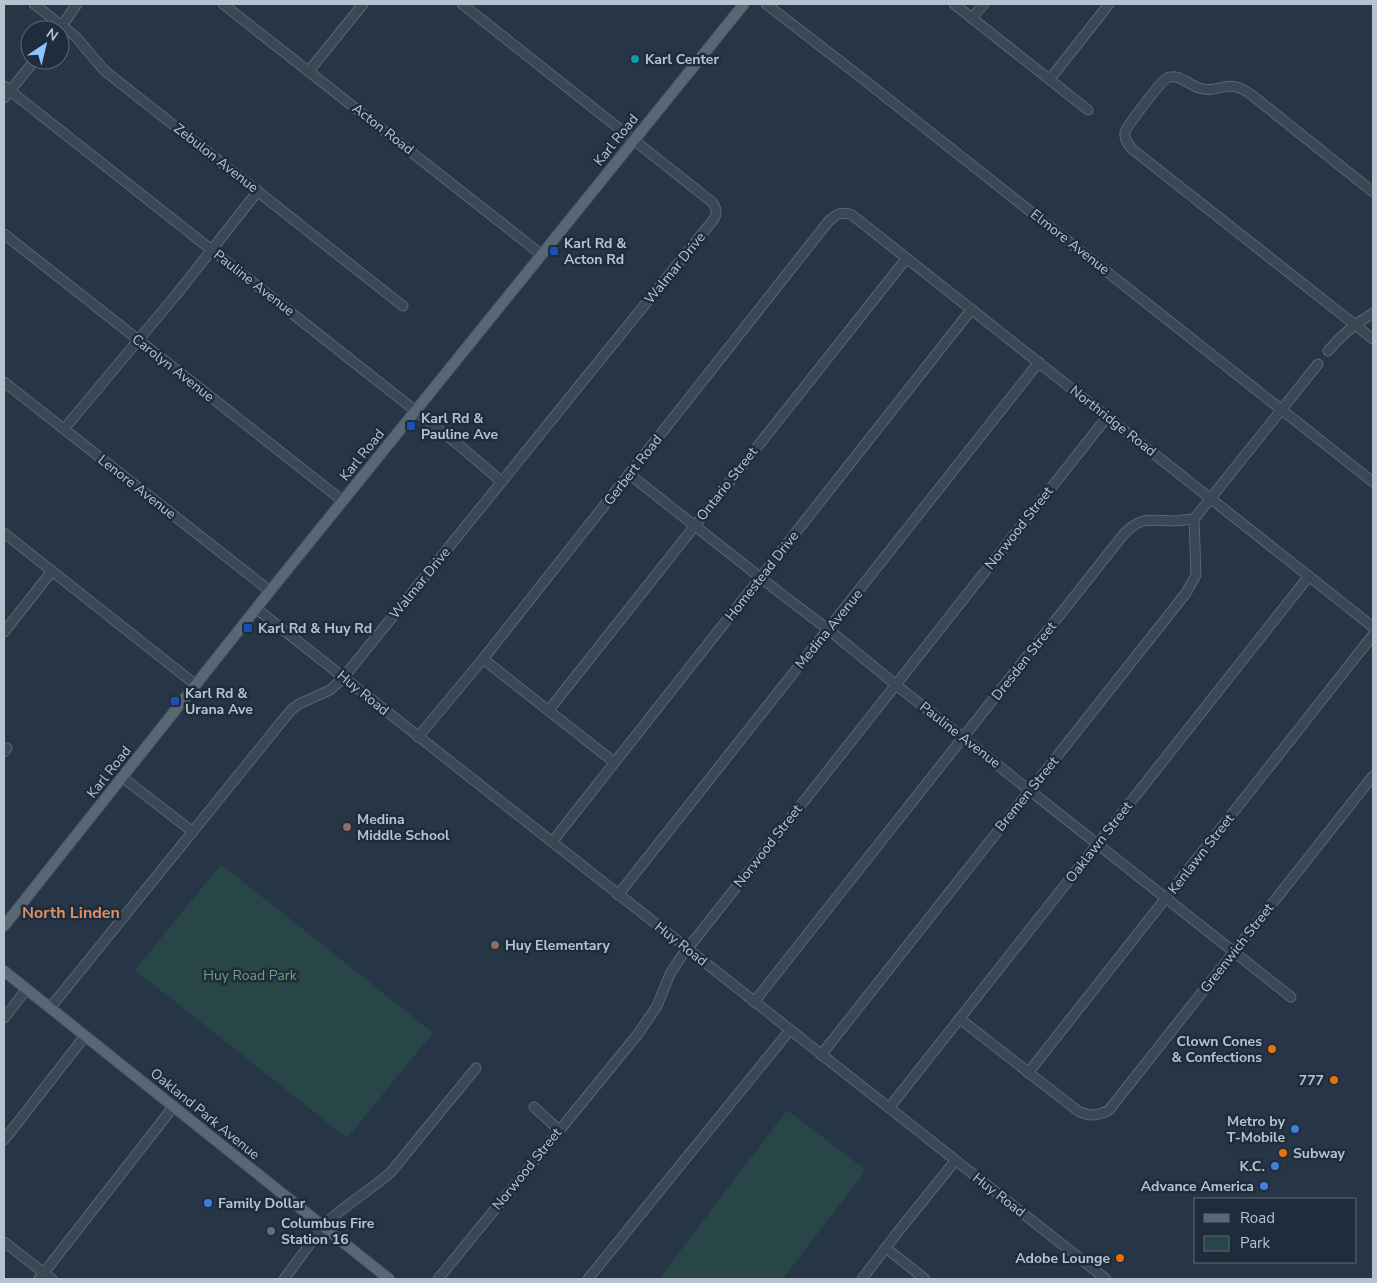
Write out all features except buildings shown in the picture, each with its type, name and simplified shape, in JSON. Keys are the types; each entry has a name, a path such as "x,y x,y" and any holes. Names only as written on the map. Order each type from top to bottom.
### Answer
{"main road":[{"name":"Karl Road","path":"4,926 270,591 744,4"},
{"name":"Oakland Park Avenue","path":"4,971 389,1279"}],"street":[{"name":"Zebulon Avenue","path":"34,4 52,20"},
{"path":"66,20 77,4"},
{"name":"Acton Road","path":"223,4 542,255"},
{"path":"309,71 363,4"},
{"path":"462,4 635,140"},
{"name":"Elmore Avenue","path":"766,4 864,79 1373,482"},
{"path":"954,4 1088,110"},
{"path":"972,18 984,4"},
{"path":"1050,79 1109,4"},
{"name":"Zebulon Avenue","path":"70,34 83,43 110,75 404,306"},
{"path":"4,98 7,88 25,70"},
{"path":"1373,192 1253,96 1238,87 1227,85 1200,89 1181,78 1167,78 1160,84 1130,124 1125,135 1127,143 1132,150 1373,339"},
{"name":"Pauline Avenue","path":"7,88 472,456 502,482"},
{"name":"Walmar Drive","path":"50,1008 291,710 304,701 330,690 344,678 714,219 716,208 712,202 635,140"},
{"path":"64,429 212,250 258,191"},
{"name":"Gerbert Road","path":"418,737 483,659 828,222 834,216 841,213 852,215"},
{"name":"Northridge Road","path":"852,215 1373,627"},
{"name":"Carolyn Avenue","path":"4,234 343,501"},
{"name":"Ontario Street","path":"549,710 906,259"},
{"name":"Homestead Drive","path":"552,842 972,310"},
{"path":"1328,351 1340,336 1373,313"},
{"name":"Medina Avenue","path":"618,894 829,630 1039,362"},
{"path":"1194,519 1318,364"},
{"name":"Lenore Avenue","path":"4,382 270,591"},
{"name":"Norwood Street","path":"438,1279 649,1019 657,1006 674,966 686,949 1107,417"},
{"name":"Pauline Avenue","path":"629,474 829,630 1290,996"},
{"name":"Dresden Street","path":"754,1002 1130,528 1137,522 1146,520 1174,521 1194,519"},
{"name":"Bremen Street","path":"821,1055 1186,593 1196,575 1194,519"},
{"path":"4,533 196,685"},
{"path":"4,632 52,571"},
{"name":"Oaklawn Street","path":"889,1108 1309,576"},
{"name":"Huy Road","path":"257,609 1106,1279"},
{"name":"Kenlawn Street","path":"1028,1073 1373,635"},
{"path":"483,659 614,762"},
{"name":"Greenwich Street","path":"1028,1073 1087,1116 1097,1116 1109,1110 1373,776"},
{"path":"122,777 193,832"},
{"path":"4,1018 26,990"},
{"path":"960,1019 1028,1073"},
{"path":"588,1279 790,1030"},
{"path":"4,1140 85,1036"},
{"path":"284,1279 331,1219 391,1172 476,1068"},
{"path":"41,1276 174,1106"},
{"path":"534,1107 559,1130"},
{"path":"862,1279 956,1161"},
{"path":"4,1242 41,1276 52,1279"},
{"path":"886,1248 925,1279"}],"green space":[{"name":"Huy Road Park","path":"221,864 433,1033 347,1138 135,970"},
{"path":"787,1110 866,1170 783,1279 659,1279"}],"place":[{"name":"Karl Center","path":"635,59"},
{"name":"Karl Rd & Acton Rd","path":"554,251"},
{"name":"Karl Rd & Pauline Ave","path":"411,426"},
{"name":"Karl Rd & Huy Rd","path":"248,628"},
{"name":"Karl Rd & Urana Ave","path":"175,701"},
{"name":"Medina Middle School","path":"347,827"},
{"name":"Huy Elementary","path":"495,945"},
{"name":"Clown Cones & Confections","path":"1272,1049"},
{"name":"777","path":"1334,1080"},
{"name":"Metro by T-Mobile","path":"1295,1129"},
{"name":"Subway","path":"1283,1153"},
{"name":"K.C.","path":"1275,1166"},
{"name":"Advance America","path":"1264,1186"},
{"name":"Family Dollar","path":"208,1203"},
{"name":"Columbus Fire Station 16","path":"271,1231"},
{"name":"Adobe Lounge","path":"1120,1258"}],"district":[{"name":"North Linden","path":"71,913"}]}
